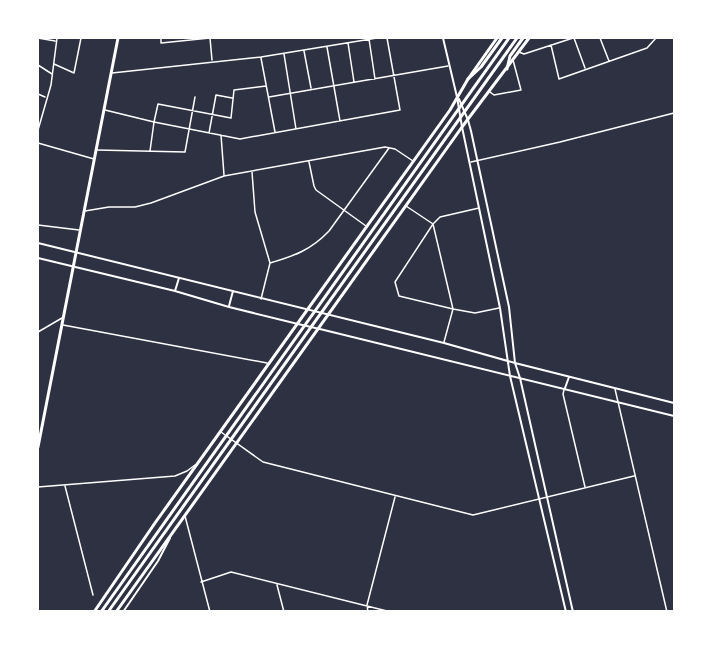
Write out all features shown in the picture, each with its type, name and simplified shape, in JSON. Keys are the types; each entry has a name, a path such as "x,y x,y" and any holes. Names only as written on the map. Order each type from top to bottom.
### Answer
{"highway":[{"path":"38,447 118,38"},
{"path":"93,612 450,110 468,79 497,38"},
{"path":"468,79 481,67 502,38"},
{"path":"101,612 509,38"},
{"path":"108,612 517,38"},
{"path":"507,69 510,56 523,38"},
{"path":"117,612 462,127 529,38"}],"street":[{"path":"38,130 52,74 57,39 39,38"},
{"path":"53,63 74,73 81,38"},
{"path":"161,38 161,43 210,38 212,62"},
{"path":"369,38 375,79"},
{"path":"111,73 261,57 377,38"},
{"path":"104,110 240,139 400,110 387,38"},
{"path":"443,38 458,97 468,120 509,307 515,363 573,612"},
{"path":"518,52 524,54 574,38 586,69"},
{"path":"600,38 609,61"},
{"path":"551,45 559,79 647,48 656,38"},
{"path":"348,42 354,82"},
{"path":"327,46 340,121"},
{"path":"304,50 311,90"},
{"path":"283,53 297,129"},
{"path":"261,57 275,132"},
{"path":"489,91 494,95 521,90 513,60"},
{"path":"38,65 52,74"},
{"path":"269,97 449,65"},
{"path":"150,151 158,104 231,118 234,90 266,86"},
{"path":"38,94 47,97"},
{"path":"209,132 216,95 233,98"},
{"path":"96,150 185,152 195,96"},
{"path":"458,97 462,127 500,308 510,376 566,612"},
{"path":"470,162 675,113"},
{"path":"221,135 224,176"},
{"path":"38,142 94,159"},
{"path":"85,211 108,207 135,207 224,176 390,147 395,148 413,162"},
{"path":"270,263 299,254 329,231 390,147"},
{"path":"309,161 316,190 367,226"},
{"path":"252,171 255,212 270,263 261,299"},
{"path":"406,206 433,224 453,309 444,343"},
{"path":"480,207 440,217 395,282 399,296 475,313 500,308"},
{"path":"38,225 80,231"},
{"path":"38,243 444,343 675,403"},
{"path":"38,258 675,416"},
{"path":"176,291 178,278"},
{"path":"229,307 233,291"},
{"path":"38,332 63,317"},
{"path":"62,325 270,363"},
{"path":"569,376 563,394 585,488"},
{"path":"615,388 667,612"},
{"path":"221,432 263,462 473,514 634,476"},
{"path":"38,487 175,476 187,471 200,461"},
{"path":"64,485 93,595"},
{"path":"368,612 367,605 395,496"},
{"path":"184,515 210,612"},
{"path":"123,612 158,561 176,528"},
{"path":"201,582 231,573 391,612"},
{"path":"277,585 284,612"}]}
